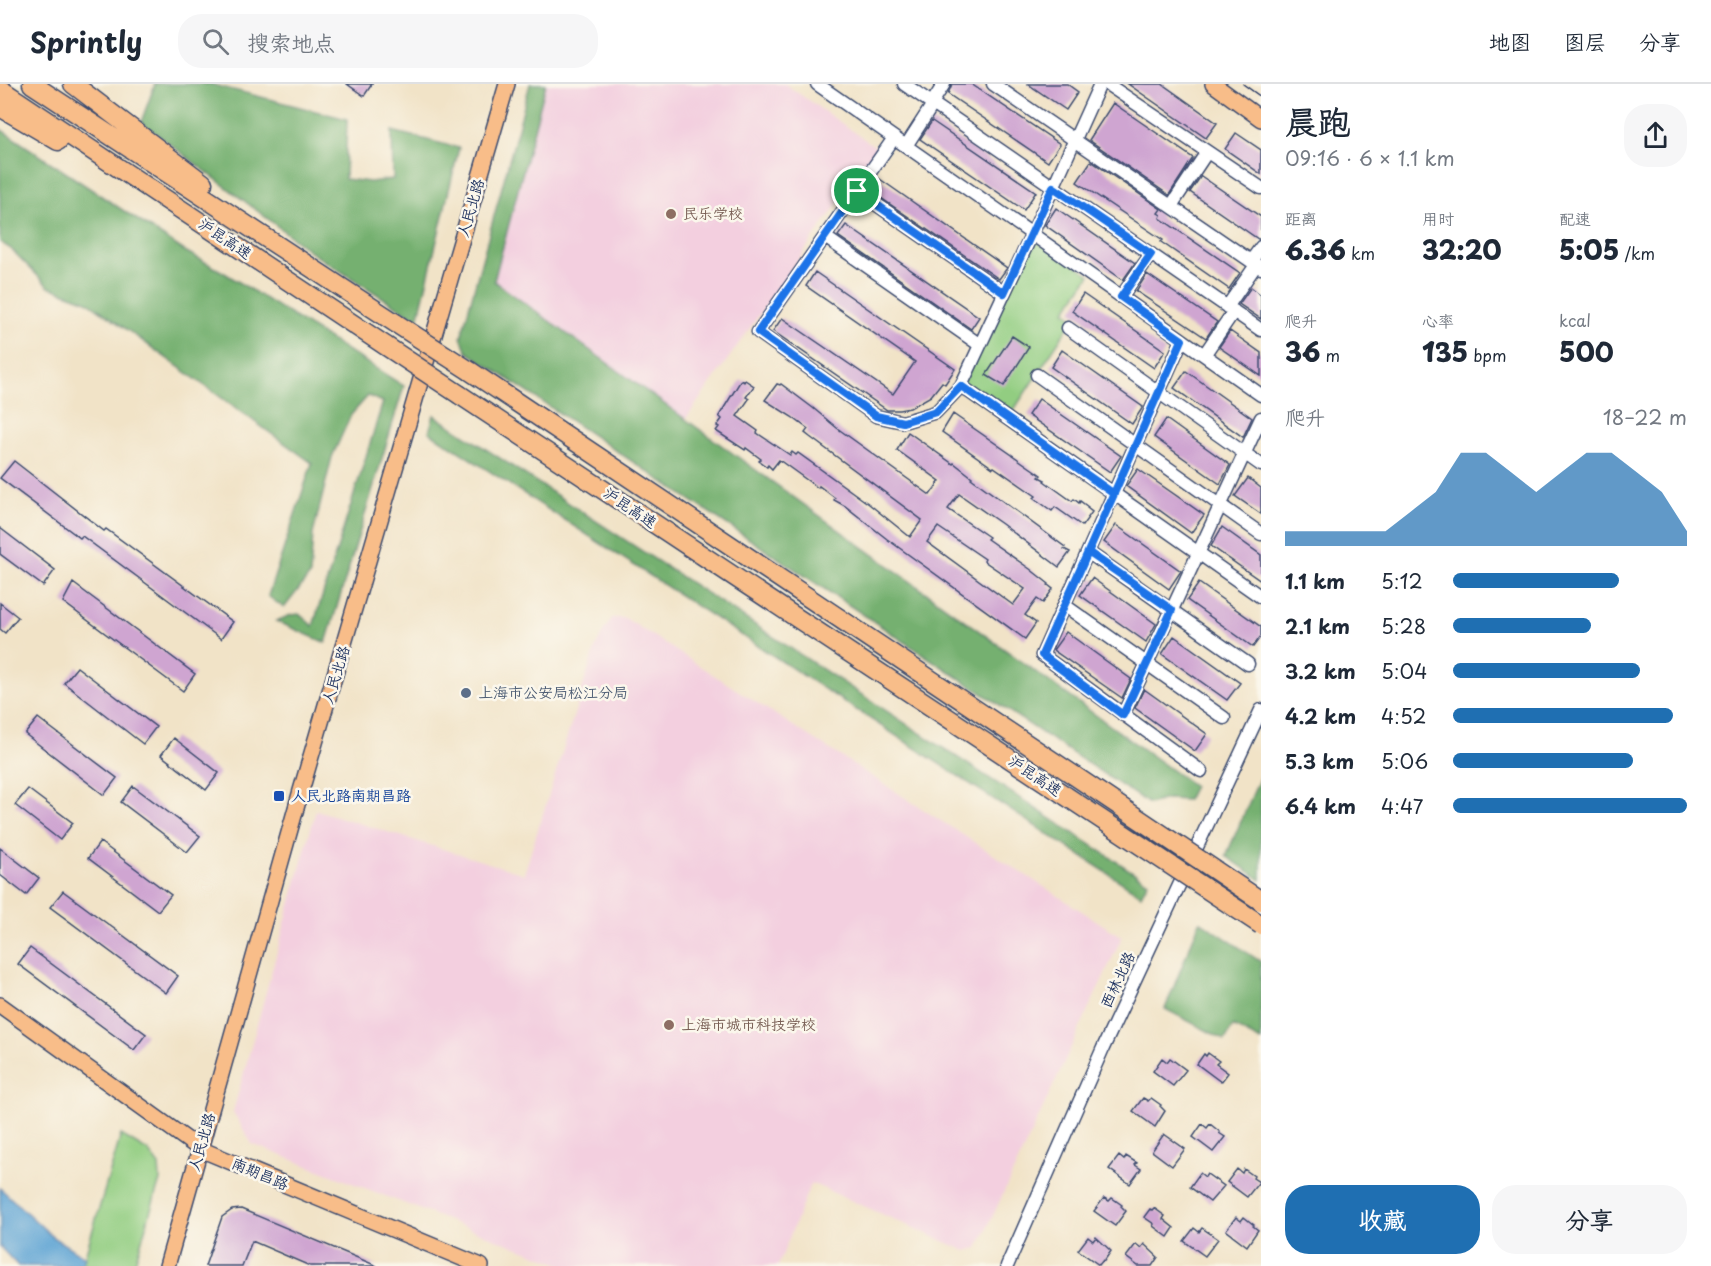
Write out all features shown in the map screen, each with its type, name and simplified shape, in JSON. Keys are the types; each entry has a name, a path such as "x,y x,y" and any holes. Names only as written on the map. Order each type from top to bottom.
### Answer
{"highway":[{"name":"沪昆高速","path":"32,84 470,371 1261,901"},
{"path":"73,84 297,257"},
{"name":"沪昆高速","path":"0,89 1261,925"},
{"path":"0,108 283,277"}],"main road":[{"name":"人民北路","path":"167,1266 298,801 507,84"},
{"path":"1213,84 1261,118"},
{"name":"南期昌路","path":"0,1005 200,1149 481,1266"}],"street":[{"path":"817,84 1261,395"},
{"path":"906,146 944,84"},
{"path":"993,84 1256,265"},
{"path":"894,138 758,332 876,416 903,422 936,412 961,386 1100,84"},
{"path":"1107,84 1261,188"},
{"path":"910,86 1261,330"},
{"path":"1171,206 1207,152"},
{"path":"857,191 1004,293"},
{"path":"825,237 980,345"},
{"path":"1204,355 1256,265 1261,247"},
{"path":"1121,297 1151,254"},
{"path":"1068,328 1261,465"},
{"path":"1182,340 1042,655 1201,771"},
{"path":"1037,375 1261,534"},
{"path":"961,386 1261,597"},
{"path":"1123,715 1261,418"},
{"path":"1088,552 1248,664"},
{"path":"1064,605 1224,718"},
{"name":"西林北路","path":"1007,1266 1103,1048 1261,710"}],"shaded area":[{"name":"民乐学校","path":"546,84 785,84 877,148 685,420 494,281"},
{"name":"上海市城市科技学校","path":"612,618 625,618 1122,937 978,1248 966,1251 811,1183 778,1266 565,1266 252,1144 233,1112 316,810 524,874 595,648"}],"green space":[{"path":"155,84 210,84 347,119 345,179 370,182 393,179 392,131 459,148 418,320 315,255 141,122"},
{"path":"530,84 546,84 494,281 1194,786 1187,800 1167,799 1149,804 467,352 461,337"},
{"path":"0,129 183,250 223,272 404,386 326,643 276,621 299,614 313,626 383,402 368,396 351,415 332,457 313,534 310,575 284,608 268,596 312,463 87,301 49,287 11,249 0,242"},
{"path":"1032,234 1090,275 1065,311 1074,318 1008,419 961,386"},
{"path":"434,415 1148,882 1141,895 429,432"},
{"path":"1261,775 1261,880 1226,856"},
{"path":"1200,921 1261,962 1261,1041 1233,1026 1225,1040 1165,1009"},
{"path":"121,1135 148,1151 159,1165 160,1180 134,1266 82,1266"}],"water":[{"path":"0,1188 54,1238 85,1257 82,1266 18,1266 0,1247"}],"building":[{"path":"347,84 372,84 364,96"},
{"path":"952,84 971,84 1060,144 1048,162 948,94"},
{"path":"1028,84 1067,84 1078,92 1066,110"},
{"path":"1128,84 1162,84 1217,123 1206,138"},
{"path":"1113,103 1193,158 1169,195 1089,140"},
{"path":"932,121 1036,192 1024,210 920,139"},
{"path":"1236,133 1261,150 1261,174 1225,149"},
{"path":"1091,161 1161,209 1158,213 1161,215 1160,218 1240,273 1229,289 1161,242 1163,240 1077,182"},
{"path":"1201,176 1261,217 1261,239 1190,192"},
{"path":"877,177 1007,268 999,279 868,189"},
{"path":"1056,208 1135,263 1123,280 1045,225"},
{"path":"846,225 979,317 971,329 838,236"},
{"path":"815,272 955,369 945,384 942,382 931,396 910,408 887,410 773,331 782,318 893,394 915,362 806,286"},
{"path":"1147,274 1217,322 1206,338 1136,291"},
{"path":"1251,287 1261,295 1261,319 1239,304"},
{"path":"1083,294 1165,351 1154,368 1072,311"},
{"path":"1230,331 1261,353 1261,376 1219,347"},
{"path":"1012,336 1029,347 1004,386 986,375"},
{"path":"1062,350 1143,407 1132,424 1051,367"},
{"path":"1186,371 1252,418 1243,437 1174,388"},
{"path":"741,380 744,382 745,380 754,386 746,397 749,399 737,416 758,431 757,433 790,455 792,452 796,455 798,453 869,504 910,537 922,520 810,437 805,433 808,429 765,400 777,384 781,384 837,428 930,495 940,481 897,450 908,432 954,463 1070,552 1059,567 959,494 948,509 989,537 987,539 1030,569 1053,589 1043,603 1037,599 1025,615 1036,623 1025,639 834,500 835,498 819,486 818,488 779,460 772,469 768,465 767,467 759,461 761,459 746,448 745,450 716,431 722,419 719,416","holes":["938,527 985,559 984,561 1025,589 1013,605 927,542"]},
{"path":"1039,399 1121,456 1110,472 1028,415"},
{"path":"953,414 1041,475 1039,477 1072,501 1074,499 1079,503 1080,501 1088,507 1092,512 1082,526 1055,507 1052,511 1034,498 1036,496 942,432"},
{"path":"1166,419 1230,465 1220,484 1154,437"},
{"path":"14,461 104,531 106,529 233,622 221,639 0,478"},
{"path":"1138,469 1204,515 1191,533 1126,486"},
{"path":"1248,478 1261,488 1261,514 1235,496"},
{"path":"1116,525 1181,571 1169,589 1104,542"},
{"path":"1222,527 1261,555 1261,581 1211,546"},
{"path":"0,528 55,570 43,586 0,554"},
{"path":"1092,578 1156,624 1146,642 1080,595"},
{"path":"73,583 195,674 183,691 63,602"},
{"path":"1199,583 1261,627 1261,636 1253,647 1187,600"},
{"path":"0,603 18,617 5,633 0,629"},
{"path":"1066,632 1131,679 1122,698 1053,650"},
{"path":"1174,636 1240,683 1227,700 1162,654"},
{"path":"77,667 156,727 143,744 64,683"},
{"path":"1144,689 1207,734 1195,751 1135,708"},
{"path":"38,718 117,778 104,795 25,734"},
{"path":"174,738 219,773 206,790 161,755"},
{"path":"133,786 200,836 187,852 121,802"},
{"path":"28,789 73,823 60,840 15,805"},
{"path":"100,842 171,895 158,911 88,858"},
{"path":"0,848 39,878 26,895 0,875"},
{"path":"63,891 178,976 166,993 50,907"},
{"path":"30,948 146,1034 134,1050 18,964"},
{"path":"1208,1053 1219,1061 1216,1064 1228,1073 1221,1082 1197,1064 1204,1054 1206,1056"},
{"path":"1162,1058 1167,1062 1170,1058 1186,1070 1173,1086 1153,1071"},
{"path":"1143,1098 1148,1101 1151,1098 1165,1111 1155,1127 1133,1111"},
{"path":"1202,1124 1207,1128 1210,1124 1225,1137 1213,1152 1193,1137"},
{"path":"1164,1134 1185,1149 1172,1166 1152,1151"},
{"path":"1119,1156 1124,1160 1126,1156 1137,1163 1135,1165 1141,1169 1130,1184 1109,1169"},
{"path":"1237,1169 1242,1173 1244,1169 1259,1182 1247,1197 1227,1182"},
{"path":"1200,1173 1205,1177 1207,1174 1224,1186 1210,1202 1190,1187"},
{"path":"1104,1198 1109,1201 1112,1198 1126,1211 1115,1226 1094,1211"},
{"path":"1154,1208 1165,1216 1163,1219 1174,1228 1168,1237 1144,1217 1150,1209"},
{"path":"241,1209 377,1266 310,1266 252,1241 242,1266 205,1266 222,1217 232,1210"},
{"path":"1236,1217 1241,1221 1244,1217 1258,1230 1247,1246 1226,1230"},
{"path":"1194,1228 1199,1232 1202,1228 1218,1239 1205,1256 1184,1241"},
{"path":"1088,1237 1093,1241 1096,1237 1111,1251 1099,1265 1078,1250"},
{"path":"1136,1244 1141,1248 1144,1244 1158,1257 1152,1266 1138,1266 1126,1257"}],"tram line":[{"path":"1243,84 1261,97"}],"place":[{"name":"民乐学校","path":"671,214"},
{"name":"上海市公安局松江分局","path":"466,693"},
{"name":"人民北路南期昌路","path":"279,796"},
{"name":"上海市城市科技学校","path":"669,1025"}],"route":[{"path":"857,191 758,332 876,416 903,422 936,412 961,386 1114,494 1042,655 1123,715 1172,610 1088,552 1114,494 1182,340 1121,297 1151,254 1053,187 1004,293 857,191"}]}
